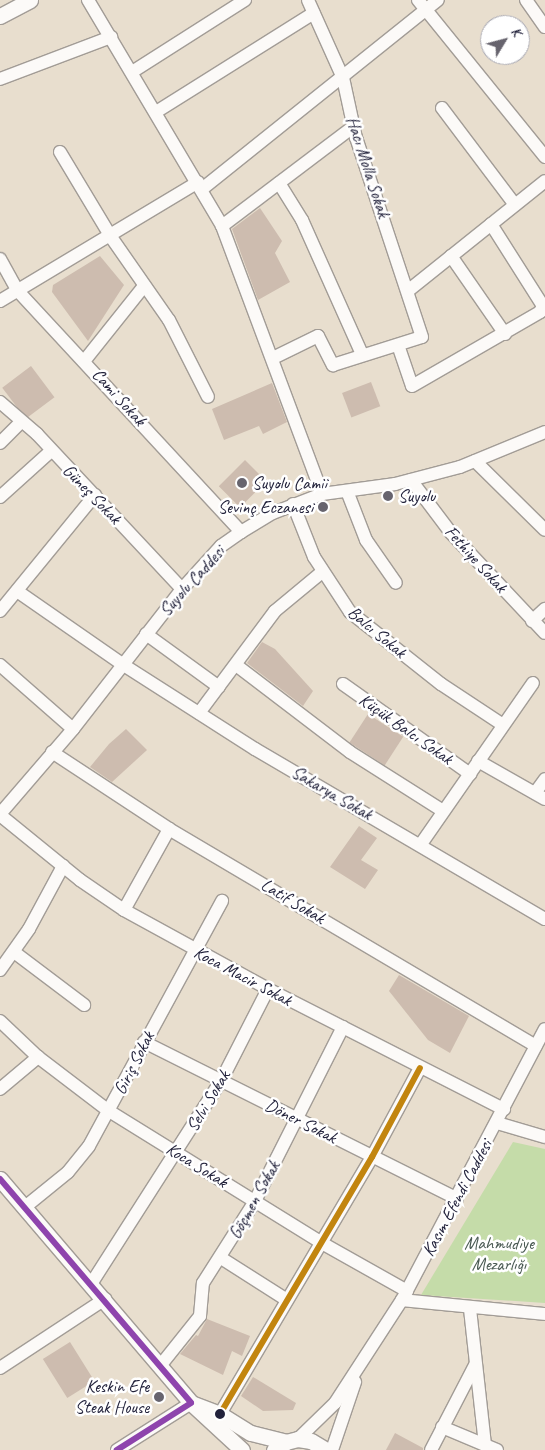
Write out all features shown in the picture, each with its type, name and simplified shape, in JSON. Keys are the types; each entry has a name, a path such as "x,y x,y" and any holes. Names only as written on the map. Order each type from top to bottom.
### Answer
{"main road":[{"path":"0,16 30,0"},
{"path":"0,1179 105,1299 191,1403 242,1450"},
{"path":"191,1403 220,1414 251,1433 286,1444 311,1441 326,1450"}],"street":[{"path":"88,0 222,226 273,358 322,494"},
{"path":"132,72 245,0"},
{"name":"Hacı Molla Sokak","path":"308,0 343,78 354,126 409,290 422,337 398,345"},
{"path":"418,0 545,157"},
{"path":"0,300 200,186 343,78 438,0"},
{"path":"526,0 545,27"},
{"path":"156,112 314,13"},
{"path":"0,79 110,37"},
{"path":"442,108 515,205"},
{"path":"222,226 354,126"},
{"path":"60,152 111,237 169,320 208,397"},
{"path":"409,290 545,181"},
{"path":"279,183 302,220 362,354"},
{"path":"273,358 318,336 333,365 362,354 398,345 412,386 505,334 542,316 543,306 492,224"},
{"path":"451,256 505,334"},
{"name":"Cami Sokak","path":"0,259 17,290 85,360 241,532"},
{"path":"85,360 144,286"},
{"name":"Güneş Sokak","path":"0,402 37,434 182,589"},
{"path":"0,443 21,422"},
{"name":"Suyolu Caddesi","path":"0,815 73,729 182,589 221,546 241,532 293,504 322,494 411,480 475,462 545,432"},
{"path":"0,497 51,451"},
{"path":"475,462 545,530"},
{"name":"Fethiye Sokak","path":"411,480 451,533 545,633"},
{"path":"347,491 366,540 396,583"},
{"path":"0,611 95,495"},
{"name":"Balcı Sokak","path":"293,504 322,572 350,612 440,684 503,725"},
{"path":"199,713 275,611 322,572"},
{"name":"Sakarya Sokak","path":"17,591 122,664 199,713 545,919"},
{"path":"532,621 545,609"},
{"path":"146,634 219,687"},
{"path":"0,665 73,729"},
{"path":"236,665 350,752 444,811"},
{"path":"420,844 533,683"},
{"name":"Küçük Balcı Sokak","path":"343,684 470,774"},
{"name":"Latif Sokak","path":"52,752 169,829 536,1046"},
{"path":"478,761 540,796 545,779"},
{"name":"Koca Macir Sokak","path":"0,815 63,866 124,910 195,951 420,1068 504,1109"},
{"path":"124,910 169,829"},
{"path":"0,970 14,952 63,866"},
{"name":"Giriş Sokak","path":"25,1208 73,1165 110,1111 144,1042 222,901"},
{"path":"14,952 84,1005"},
{"name":"Selvi Sokak","path":"91,1284 221,1081 268,989"},
{"name":"Koca Sokak","path":"0,1021 38,1056 110,1111 404,1296"},
{"name":"Göçmen Sokak","path":"160,1366 200,1316 203,1283 221,1258 255,1201 343,1027"},
{"name":"Kasım Efendi Caddesi","path":"286,1444 335,1403 404,1296 457,1199 545,1029"},
{"name":"Döner Sokak","path":"144,1042 457,1199"},
{"path":"0,1088 38,1056"},
{"path":"220,1414 372,1157 420,1068"},
{"path":"497,1123 545,1137"},
{"path":"221,1258 287,1300"},
{"path":"404,1296 470,1309 545,1314"},
{"path":"0,1368 105,1299"},
{"path":"470,1309 485,1445"},
{"name":"Kasım Efendi Caddesi","path":"332,1450 362,1363"},
{"path":"431,1450 475,1365"},
{"path":"117,1450 191,1403"},
{"path":"442,1427 497,1450"}],"green space":[{"name":"Mahmudiye Mezarlığı","path":"513,1142 545,1149 545,1303 421,1295"}],"building":[{"path":"260,208 282,241 275,253 290,282 258,300 232,229"},
{"path":"100,256 124,285 88,341 52,292 53,285"},
{"path":"31,366 54,397 26,419 2,388"},
{"path":"371,382 380,406 351,417 342,393"},
{"path":"272,383 287,422 263,434 259,426 224,440 212,409"},
{"name":"Suyolu Camii","path":"245,460 266,481 240,507 219,486"},
{"path":"262,642 275,649 313,691 303,706 247,663"},
{"path":"368,714 403,737 385,765 349,743"},
{"path":"126,729 147,750 112,782 90,767 109,744"},
{"path":"359,826 377,838 361,860 378,870 365,889 330,867"},
{"path":"399,975 469,1016 450,1053 428,1040 389,991"},
{"path":"207,1319 250,1336 242,1356 232,1351 223,1375 180,1354 196,1335 198,1336"},
{"path":"70,1342 94,1381 67,1398 43,1359"},
{"path":"253,1377 296,1403 293,1410 263,1411 241,1396"},
{"path":"395,1433 423,1448 423,1450 386,1450"}],"transit line":[{"path":"220,1414 372,1157 420,1068"},
{"path":"0,1179 191,1403 117,1450"}],"place":[{"name":"Suyolu Camii","path":"242,483"},
{"name":"Suyolu","path":"388,496"},
{"name":"Sevinç Eczanesi","path":"323,507"},
{"name":"Keskin Efe Steak House","path":"159,1397"}]}
